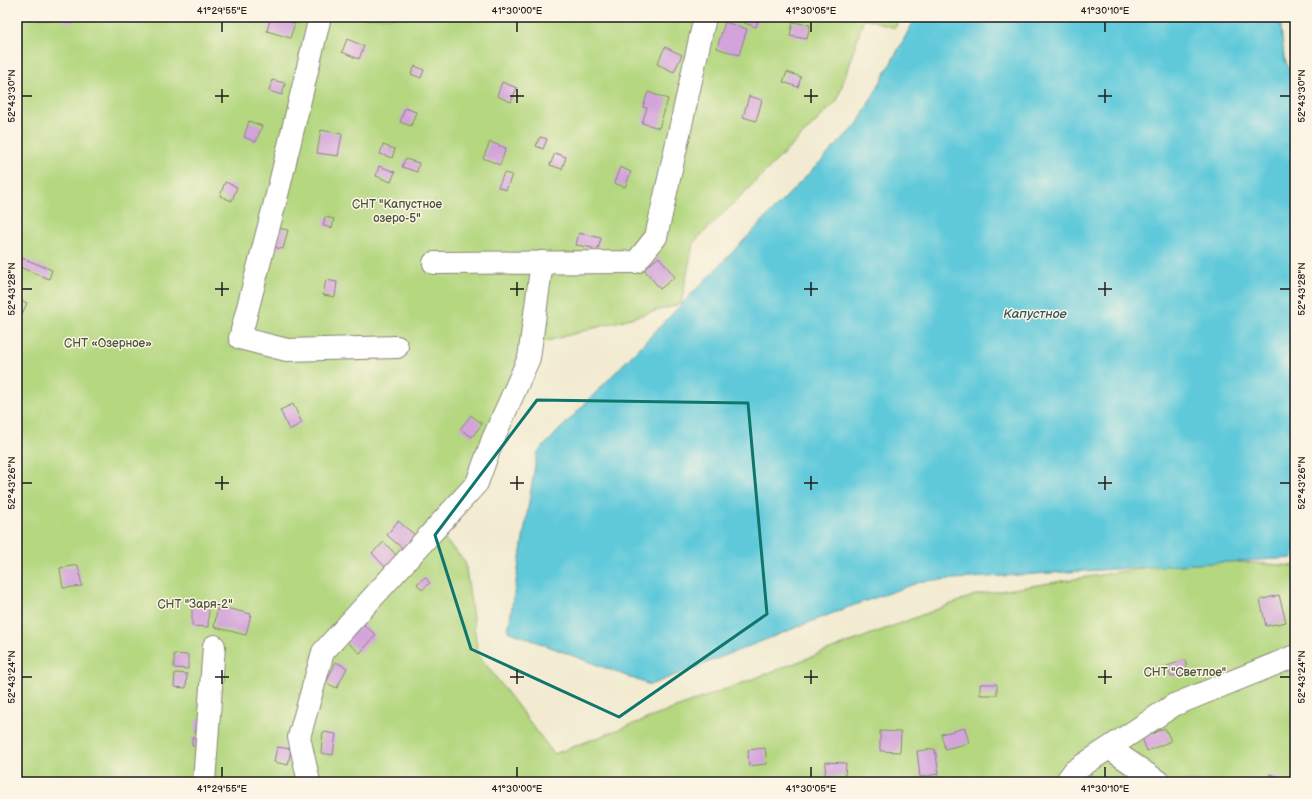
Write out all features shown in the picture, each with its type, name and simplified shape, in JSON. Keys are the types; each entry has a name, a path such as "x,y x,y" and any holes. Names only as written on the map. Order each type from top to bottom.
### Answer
{"lane":[{"path":"320,17 278,194 240,338 287,350 397,347"},
{"path":"434,263 636,262 656,237 705,17"},
{"path":"308,782 299,737 323,652 477,483 529,358 542,262"},
{"path":"204,782 214,646"},
{"path":"1066,782 1074,771 1174,705 1295,656"},
{"path":"1109,748 1159,782"}],"highlighted area":[{"path":"537,400 748,403 767,614 619,717 471,649 435,535"}],"green space":[{"path":"17,17 900,17 895,28 864,18 837,101 693,243 681,304 537,344 442,537 465,561 478,654 554,754 975,595 1199,559 1295,566 1295,782 17,782"}],"water":[{"name":"Капустное","path":"916,17 1280,17 1284,57 1295,82 1295,550 1293,558 923,581 846,608 650,685 508,631 537,453 858,123"}],"building":[{"path":"64,17 75,17 74,23 63,21"},
{"path":"271,17 295,23 290,38 267,31"},
{"path":"746,17 759,17 756,27 744,23"},
{"path":"725,22 747,29 739,55 717,48"},
{"path":"793,22 810,25 807,39 790,36"},
{"path":"347,39 364,46 359,59 342,52"},
{"path":"665,47 682,55 674,72 657,64"},
{"path":"415,66 424,70 421,78 411,74"},
{"path":"787,72 801,77 798,87 783,82"},
{"path":"272,80 285,83 282,95 269,91"},
{"path":"502,82 517,88 511,102 497,96"},
{"path":"648,92 668,99 659,128 642,123 647,108 643,107"},
{"path":"749,96 762,100 756,121 743,117"},
{"path":"405,108 416,112 411,126 400,122"},
{"path":"249,121 262,126 256,142 244,137"},
{"path":"321,130 342,134 338,156 317,153"},
{"path":"540,137 547,139 543,149 536,146"},
{"path":"490,142 506,148 500,165 483,158"},
{"path":"383,145 395,149 392,158 380,154"},
{"path":"555,153 566,157 562,169 550,165"},
{"path":"405,159 419,163 417,172 402,167"},
{"path":"379,166 395,172 391,182 376,176"},
{"path":"620,167 631,172 625,187 614,183"},
{"path":"504,173 512,175 506,190 498,187"},
{"path":"225,182 237,187 232,201 220,196"},
{"path":"325,217 334,219 332,228 323,226"},
{"path":"272,227 288,230 283,249 268,246"},
{"path":"579,233 601,238 598,249 576,245"},
{"path":"17,256 52,270 49,279 17,266"},
{"path":"659,257 675,277 660,289 644,269"},
{"path":"326,280 337,282 335,297 323,295"},
{"path":"17,299 27,303 22,314 17,312"},
{"path":"293,404 302,423 289,430 280,410"},
{"path":"471,415 482,424 472,437 460,429"},
{"path":"398,521 415,535 403,549 387,535"},
{"path":"384,542 397,556 385,567 372,553"},
{"path":"78,565 82,586 63,588 60,568"},
{"path":"425,577 430,583 422,590 417,584"},
{"path":"1279,595 1286,622 1266,626 1260,600"},
{"path":"218,606 251,614 246,635 214,627"},
{"path":"192,607 209,608 208,627 192,626"},
{"path":"358,620 376,635 360,653 342,638"},
{"path":"174,654 188,655 188,669 174,668"},
{"path":"1185,660 1188,672 1171,677 1167,666"},
{"path":"336,662 347,668 337,688 326,683"},
{"path":"175,673 187,674 186,688 174,687"},
{"path":"980,684 997,684 997,695 980,695"},
{"path":"196,719 204,720 203,733 195,733"},
{"path":"965,728 969,743 945,749 941,734"},
{"path":"1165,728 1171,741 1147,751 1142,738"},
{"path":"880,731 901,732 900,752 880,751"},
{"path":"323,732 336,734 333,755 321,753"},
{"path":"192,737 204,737 204,746 192,746"},
{"path":"277,747 291,749 288,765 274,762"},
{"path":"765,748 767,764 749,766 748,750"},
{"path":"935,749 939,774 920,777 917,751"},
{"path":"826,762 846,763 845,776 825,775"},
{"path":"1270,774 1282,778 1280,782 1267,782"}],"park label":[{"name":"СНТ \"Капустное озеро-5\"","path":"397,211"},
{"name":"СНТ «Озерное»","path":"108,343"},
{"name":"СНТ \"Заря-2\"","path":"195,604"},
{"name":"СНТ \"Светлое\"","path":"1185,672"}]}
